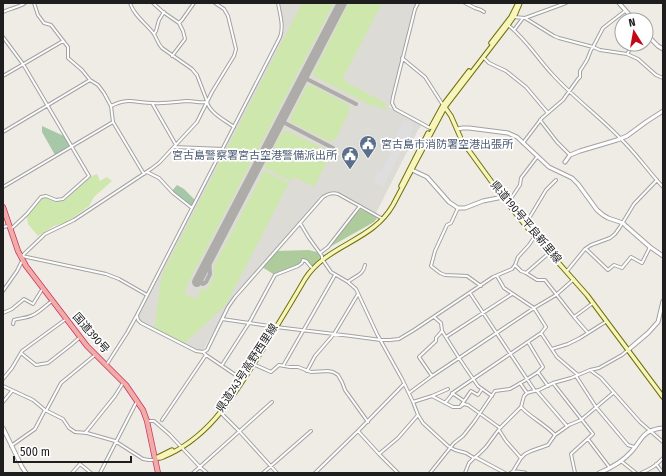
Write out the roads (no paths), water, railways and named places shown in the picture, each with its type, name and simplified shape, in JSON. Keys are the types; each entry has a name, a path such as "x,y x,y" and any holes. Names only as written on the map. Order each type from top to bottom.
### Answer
{"highway":[{"name":"国道390号","path":"3,207 26,266 80,337 95,355 123,382 137,401 147,421 158,473"}],"main road":[{"path":"444,106 513,17 518,10 519,3"},
{"path":"444,106 513,17"},
{"name":"県道243号高野西里線","path":"181,446 200,431 225,404 253,364 297,288 311,267 322,256 368,229 381,218 392,203 430,128 444,106"},
{"name":"県道243号高野西里線","path":"155,459 163,458 202,432 221,413 308,274 322,256 370,231 390,210 444,106"},
{"name":"県道190号平良新里線","path":"444,106 451,116 462,141 502,196 535,236 574,279 663,397"}],"street":[{"path":"3,12 19,7 25,3"},
{"path":"34,3 38,15 44,23 51,25 68,47 68,58 101,89 111,106 113,122 144,174"},
{"path":"130,3 134,13 154,34 158,44 172,56 192,69 197,75 207,101 207,105 212,112 234,127"},
{"path":"154,3 179,23 182,30 185,39 172,56"},
{"path":"179,23 194,3"},
{"path":"3,291 17,271 22,258 45,234 74,220 156,166 197,122 221,76 234,56 236,49 227,12 215,3"},
{"path":"107,365 137,315 278,41 282,31 282,25 278,3"},
{"path":"418,3 415,9 392,100 395,109 430,128"},
{"path":"465,3 484,12"},
{"path":"513,17 524,18 566,3"},
{"path":"523,143 540,120 560,102 580,77 580,71 603,28 626,11 619,3"},
{"path":"154,34 159,20 164,12"},
{"path":"514,30 524,18"},
{"path":"524,18 554,36 607,52 627,54 638,59 656,75 663,78"},
{"path":"508,25 520,35 542,63 569,92 621,138 663,187"},
{"path":"3,37 23,64 89,175 89,177 62,200 54,200 46,196 41,197 29,212 10,227 3,227"},
{"path":"3,76 63,41"},
{"path":"654,42 663,50"},
{"path":"483,57 489,64 506,71 526,87 548,113"},
{"path":"402,58 425,77 444,106"},
{"path":"3,132 90,80"},
{"path":"111,106 132,100 152,103 189,101 199,103 207,101"},
{"path":"152,103 176,145"},
{"path":"565,162 570,155 621,138 631,133 663,111"},
{"path":"540,120 557,142 570,155"},
{"path":"3,187 113,122"},
{"path":"457,129 469,128 508,133 516,137 549,167 572,178 597,210 603,215 623,223 650,247 663,256"},
{"path":"174,147 223,149"},
{"path":"508,203 520,185 521,178 537,157"},
{"path":"412,170 427,177 449,202 458,208 465,208 502,196"},
{"path":"147,172 159,178 173,193 192,208"},
{"path":"526,225 546,190 556,180"},
{"path":"567,271 585,249 612,236 618,231 634,204 657,180"},
{"path":"204,352 207,350 222,319 235,297 323,197 333,193 338,194 381,218"},
{"path":"322,256 360,206"},
{"path":"458,208 451,223 447,225 431,266 445,275 467,276 481,286"},
{"path":"300,223 331,272 348,282 356,289 367,314 414,402 418,415 423,423 451,448 466,453 505,473"},
{"path":"222,319 275,327 381,340 393,340 404,337 481,286 512,269 518,257 535,236"},
{"path":"586,249 608,270 614,265 622,268 631,257 642,263 650,247"},
{"path":"526,273 550,252"},
{"path":"22,258 24,256 106,274 147,295"},
{"path":"222,365 249,323 275,275 302,264 303,260 311,267"},
{"path":"348,282 362,273 364,265"},
{"path":"515,265 521,271 537,280 545,280 556,296 588,333"},
{"path":"283,366 335,275"},
{"path":"445,403 452,394 541,333 546,327 534,308 504,288 497,276"},
{"path":"409,393 534,308 556,296 574,279"},
{"path":"3,313 12,309 24,299 33,304 43,288"},
{"path":"307,371 315,356 334,334 358,293"},
{"path":"470,293 536,391 567,426"},
{"path":"446,337 512,293"},
{"path":"13,324 14,320 21,318 25,319 32,316 52,301"},
{"path":"465,473 474,457 491,442 500,429 521,407 527,393 543,389 553,383 599,368 622,355 648,333 658,322 663,301"},
{"path":"574,317 593,303"},
{"path":"137,315 138,320 141,323 196,351 204,352 206,355 242,379"},
{"path":"434,316 441,324 442,331 478,386 492,396"},
{"path":"3,379 12,368 22,351 66,319"},
{"path":"552,349 580,338 607,321"},
{"path":"432,376 419,357 436,341 436,338 442,331"},
{"path":"541,333 557,357 577,376 596,406 628,445 635,448"},
{"path":"21,353 36,364 48,362 80,337"},
{"path":"430,473 454,443 466,432 495,391 506,390 528,379 543,367 528,342"},
{"path":"12,446 37,427 61,383 95,355"},
{"path":"162,420 206,355"},
{"path":"253,364 271,372 279,365 311,372 333,372 338,375 344,390 368,422"},
{"path":"590,370 601,378 640,422 663,442"},
{"path":"538,372 548,386"},
{"path":"86,433 115,396 123,382"},
{"path":"520,383 527,393"},
{"path":"553,383 593,434 571,454 575,473"},
{"path":"315,473 368,422 404,384"},
{"path":"3,386 33,400 46,410 63,419 71,430 75,432 86,433 116,441 143,459 155,459"},
{"path":"414,402 448,389"},
{"path":"460,407 471,391 478,395 482,389"},
{"path":"3,402 12,391"},
{"path":"512,473 525,454 548,445 555,435 567,426 581,420 613,393"},
{"path":"452,394 464,401"},
{"path":"432,396 453,407 460,407 464,404 468,405 500,429 506,441 521,458"},
{"path":"100,473 137,401"},
{"path":"193,473 272,402"},
{"path":"521,407 555,435"},
{"path":"221,413 277,473"},
{"path":"379,454 398,438 418,415"},
{"path":"147,421 152,420 158,424 207,473"},
{"path":"3,428 26,473"},
{"path":"599,473 605,472 621,461 650,431 663,428"},
{"path":"263,473 311,431"},
{"path":"358,431 398,473"},
{"path":"588,439 610,468"},
{"path":"641,473 649,470 663,458"},
{"path":"621,461 636,473"},
{"path":"72,473 80,464 91,473"},
{"path":"656,464 663,473"},
{"path":"512,473 525,473"}],"place":[{"name":"宮古島市消防署空港出張所","path":"368,159"},
{"name":"宮古島警察署宮古空港警備派出所","path":"350,170"}]}
